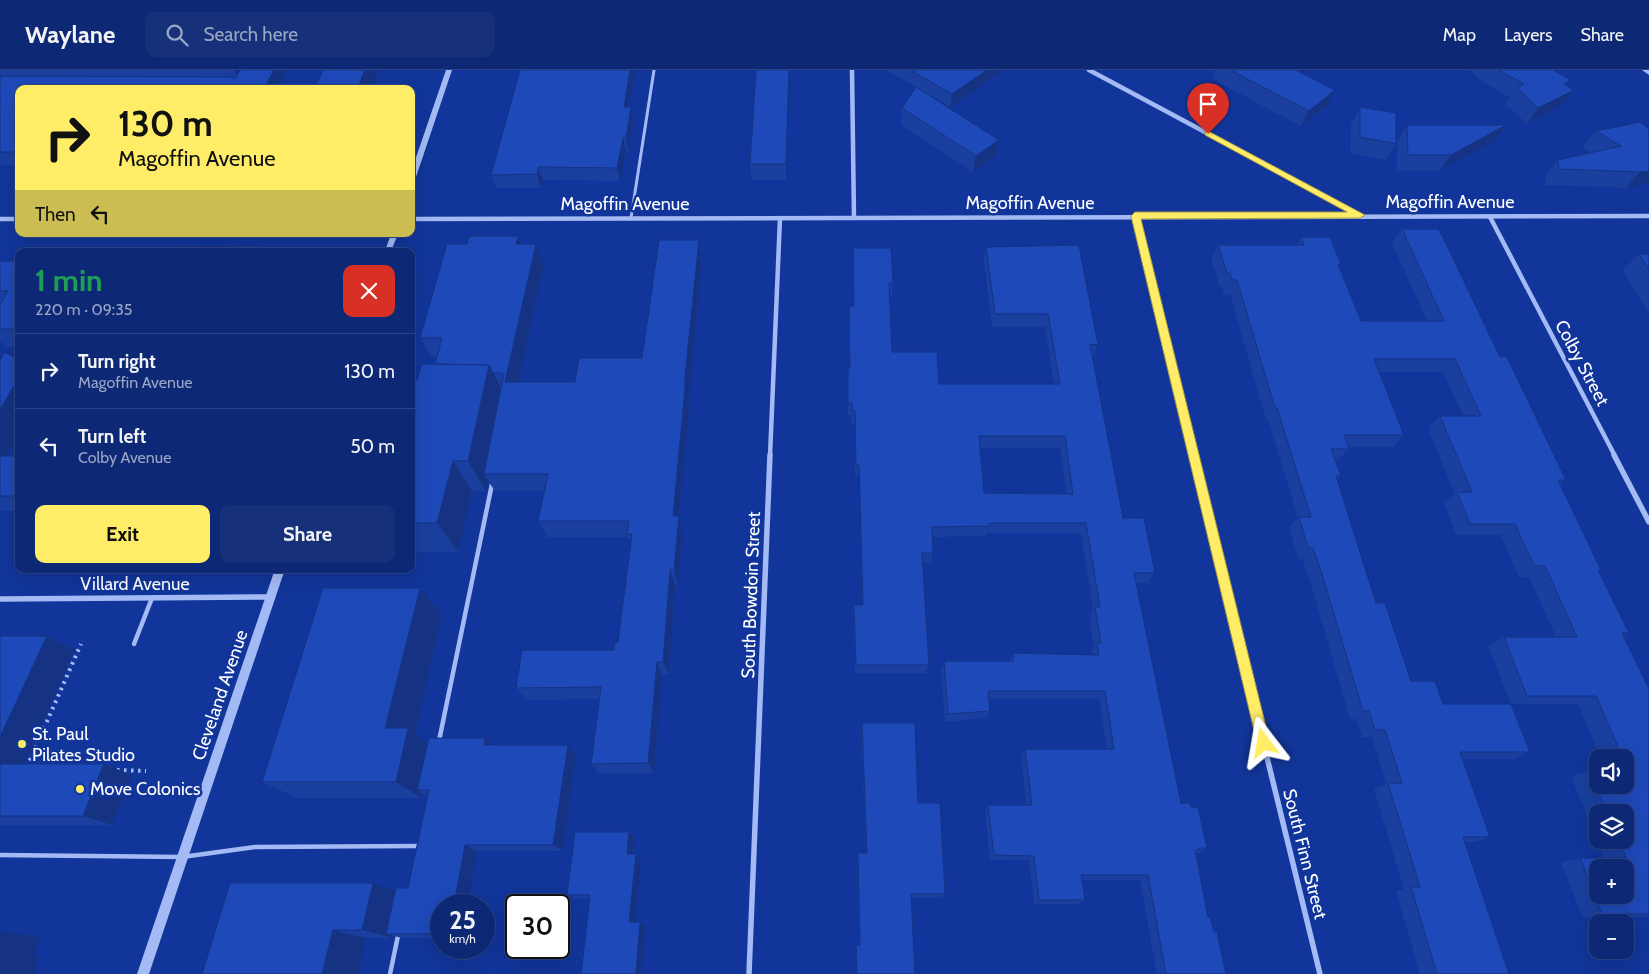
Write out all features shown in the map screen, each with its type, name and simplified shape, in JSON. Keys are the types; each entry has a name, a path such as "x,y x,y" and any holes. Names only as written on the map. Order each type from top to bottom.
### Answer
{"street":[{"path":"415,171 450,70"},
{"path":"852,70 854,218"},
{"path":"1089,70 1360,215"},
{"path":"1645,70 1649,73"},
{"name":"Magoffin Avenue","path":"415,219 1360,215 1490,217 1649,216"},
{"name":"South Finn Street","path":"1135,216 1320,974"},
{"name":"Colby Street","path":"1490,217 1649,522"},
{"name":"South Bowdoin Street","path":"750,974 780,218"},
{"path":"0,219 15,219"},
{"name":"Cleveland Avenue","path":"142,974 279,573"},
{"name":"Villard Avenue","path":"0,599 270,597"}],"lane":[{"path":"631,218 654,70"},
{"path":"438,749 493,479"},
{"path":"134,644 152,598"},
{"path":"416,855 420,836"},
{"path":"0,855 182,857 255,847 418,846"},
{"path":"390,974 400,928"}],"path":[{"path":"34,770 26,770 50,710 81,644"},
{"path":"87,770 83,770 88,759"},
{"path":"112,770 119,772 146,770"}],"building":[{"path":"240,70 274,70 266,85 15,85 15,152 0,152 0,76 231,77 235,79"},
{"path":"323,70 365,70 359,85 316,85"},
{"path":"520,70 630,70 624,107 631,107 626,138 623,138 617,168 538,167 537,174 491,175"},
{"path":"756,70 789,70 786,164 750,164"},
{"path":"910,70 987,70 952,94"},
{"path":"1230,70 1296,70 1335,90 1309,111"},
{"path":"1499,70 1553,70 1571,80 1564,84 1574,90 1538,108 1517,88 1524,84"},
{"path":"916,87 999,140 976,156 902,108"},
{"path":"1360,107 1396,113 1396,144 1360,137"},
{"path":"1640,122 1649,129 1649,171 1559,169 1558,160 1621,146 1596,131"},
{"path":"1407,125 1506,125 1451,155 1408,155"},
{"path":"1402,229 1439,229 1500,357 1507,357 1566,480 1558,480 1601,570 1598,570 1629,633 1622,633 1649,687 1649,914 1602,914 1598,904 1634,904 1634,859 1589,859 1589,881 1580,858 1626,858 1622,849 1634,849 1634,804 1604,804 1599,794 1634,794 1634,749 1619,749 1596,696 1527,696 1504,637 1577,637 1545,566 1534,566 1515,524 1470,524 1457,492 1472,492 1440,416 1481,416 1455,359 1374,359 1404,435 1344,435 1349,449 1331,449 1341,476 1336,476 1376,603 1385,603 1411,681 1435,681 1443,704 1511,704 1530,752 1460,752 1490,837 1463,837 1509,974 1437,974 1411,887 1420,887 1388,783 1402,783 1385,730 1375,730 1369,711 1363,711 1321,571 1313,548 1308,548 1299,517 1311,517 1277,408 1275,408 1237,280 1232,280 1230,273 1227,273 1218,245 1304,245 1301,237 1330,237 1341,264 1338,264 1361,321 1444,321"},
{"path":"469,236 518,236 516,244 536,244 505,382 575,382 579,358 642,358 659,240 699,240 673,516 679,516 674,570 670,570 663,662 657,662 648,763 591,764 601,687 516,688 522,650 614,650 615,642 618,642 632,534 627,534 629,521 538,521 548,474 484,474 504,374 493,373 489,365 435,364 442,338 420,338 447,244 467,244"},
{"path":"1079,245 1098,345 1090,344 1123,518 1144,518 1155,573 1134,573 1181,803 1190,803 1191,807 1198,807 1207,848 1195,850 1208,917 1210,917 1214,932 1217,932 1226,974 1166,974 1148,875 1081,875 1085,900 1039,900 1034,856 994,855 988,805 1032,805 1025,749 1114,749 1105,691 988,691 990,711 948,714 944,661 1013,661 1013,653 1099,655 1097,643 1101,643 1095,607 1100,607 1086,523 989,523 990,526 932,527 933,553 922,553 929,665 856,665 854,605 863,605 859,465 856,465 855,411 852,411 852,403 848,403 848,368 850,368 849,306 854,306 853,248 891,248 893,283 889,283 892,352 937,352 939,384 1060,384 1048,314 995,314 986,247","holes":["979,436 1065,436 1073,494 984,493"]},
{"path":"258,246 257,248 164,247"},
{"path":"1639,254 1649,254 1649,270"},
{"path":"0,261 15,261 15,329 0,329 0,305 8,291 0,291"},
{"path":"5,352 15,358 15,384 0,410 0,360"},
{"path":"422,364 489,365 468,461 453,461 437,523 415,523 415,380 417,380"},
{"path":"0,456 15,456 15,496 0,496"},
{"path":"323,588 420,588 385,728 408,728 396,782 262,782"},
{"path":"0,636 47,636 0,737"},
{"path":"862,723 915,723 918,803 940,803 945,894 911,894 915,974 857,974 856,945 860,945 858,853 867,853"},
{"path":"429,738 485,738 484,745 568,745 553,845 465,845 456,894 430,894 430,934 386,934 396,888 408,888 429,790 417,790"},
{"path":"0,764 104,764 83,816 0,816"},
{"path":"575,832 629,832 627,854 636,854 629,922 640,922 636,974 581,974 590,895 567,894"},
{"path":"230,883 373,883 362,930 333,930 322,974 202,974"}],"place":[{"name":"St. Paul Pilates Studio","path":"22,744"},
{"name":"Move Colonics","path":"80,789"}],"route":[{"path":"1208,134 1360,215 1135,216 1264,743"}]}
